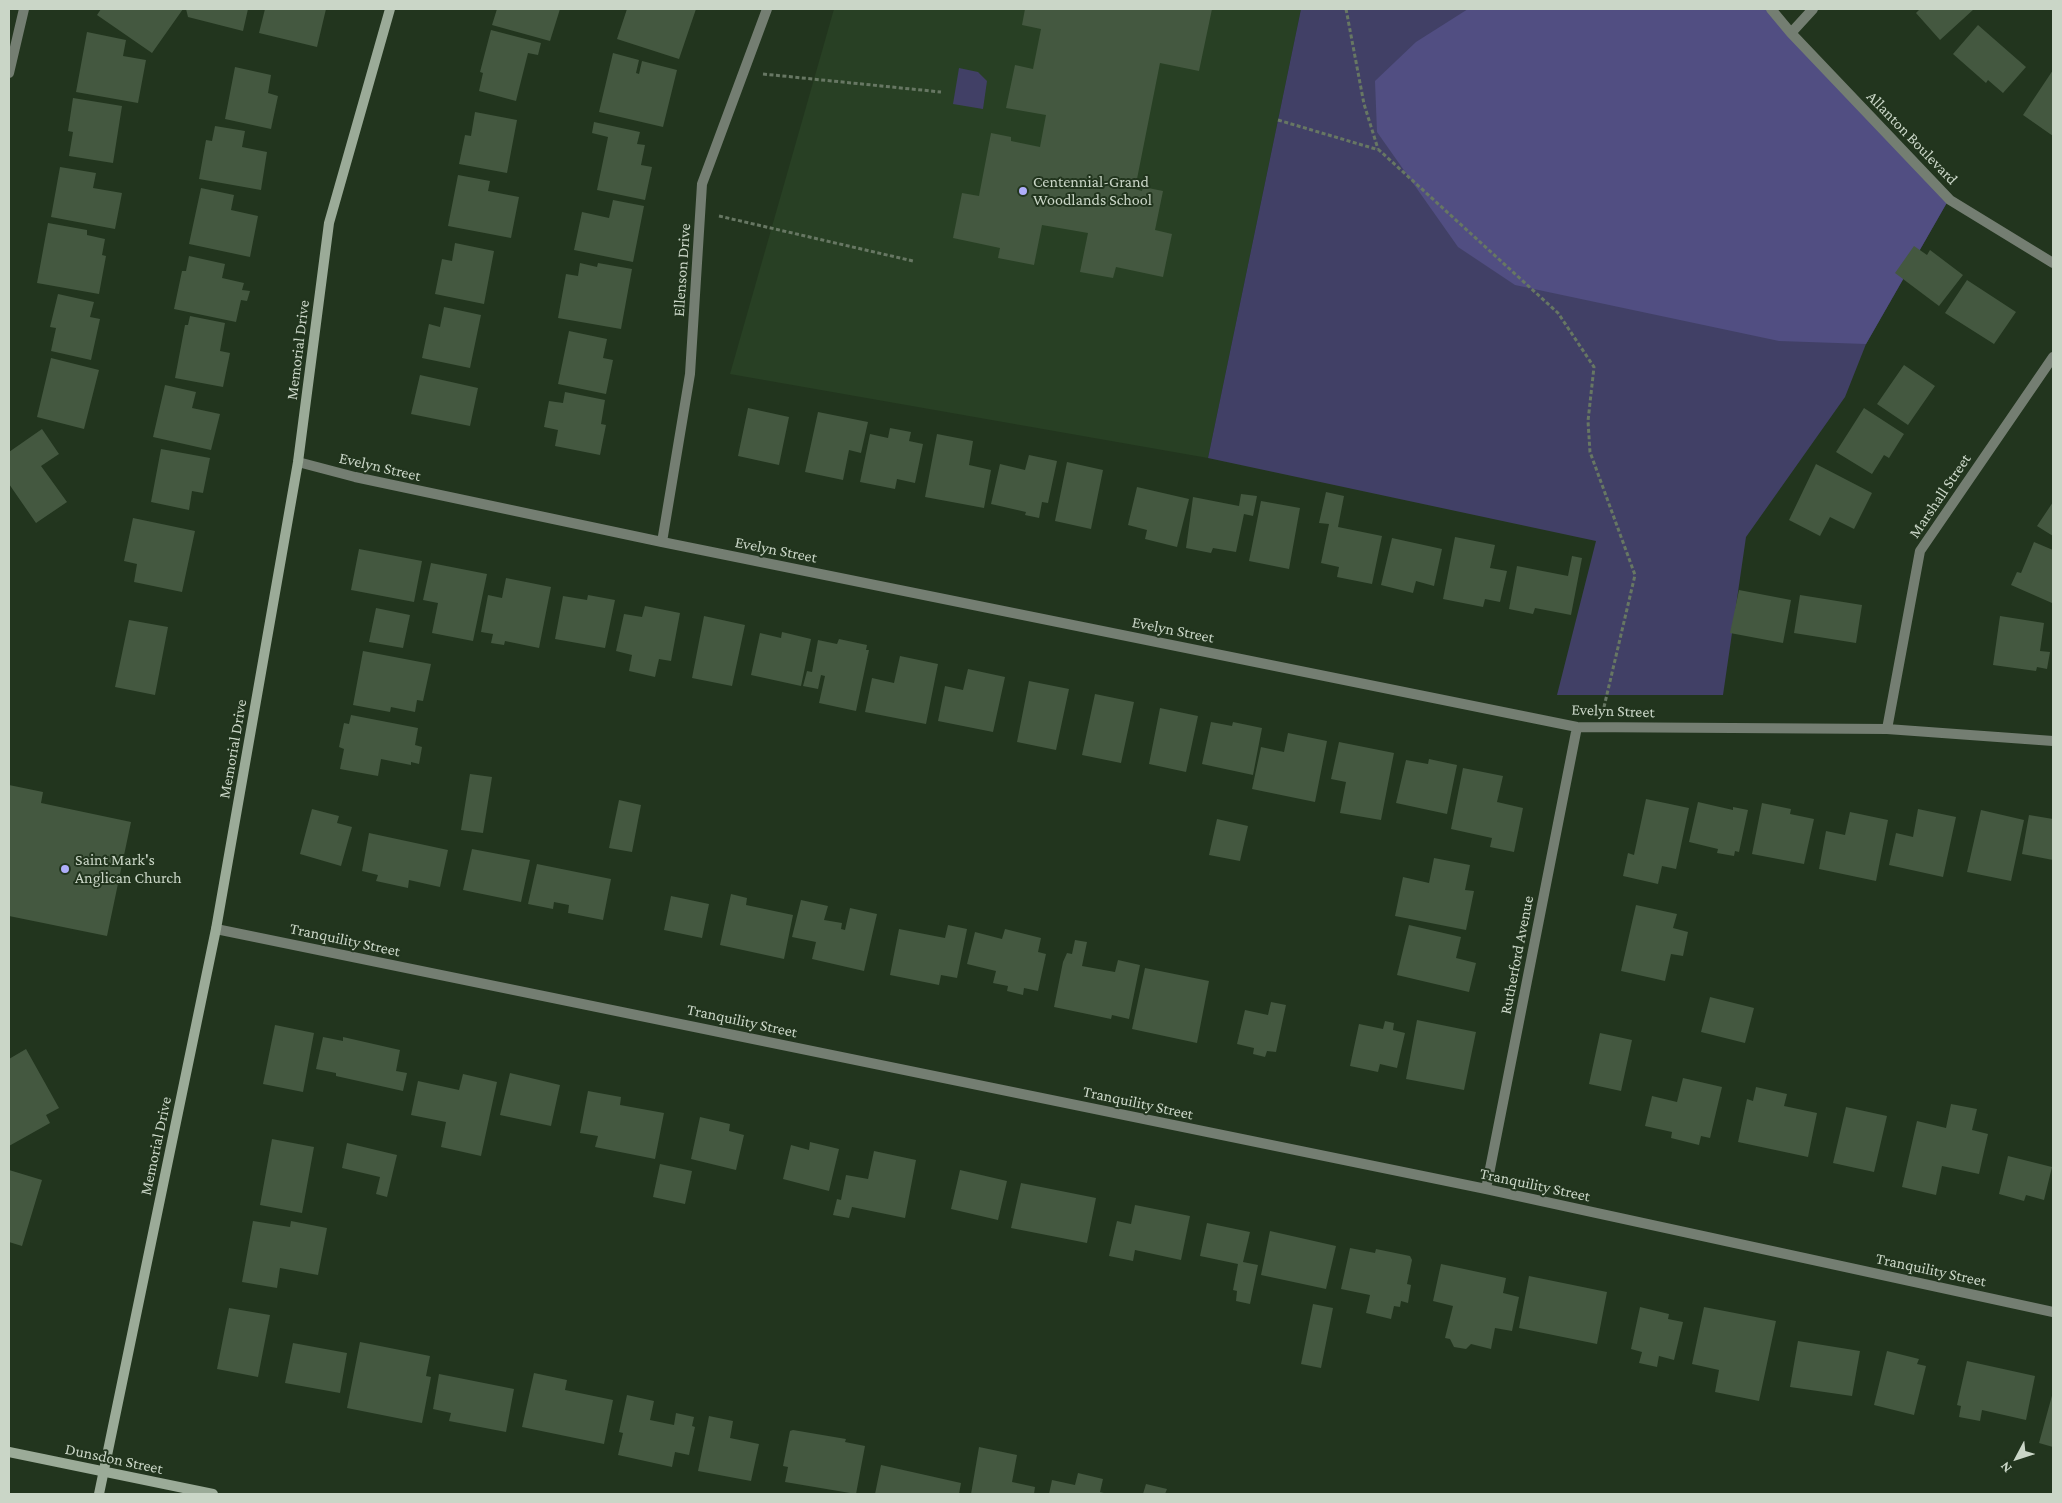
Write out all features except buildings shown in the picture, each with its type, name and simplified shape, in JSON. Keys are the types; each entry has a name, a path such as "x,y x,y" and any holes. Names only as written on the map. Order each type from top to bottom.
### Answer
{"main road":[{"name":"Memorial Drive","path":"99,1494 216,929 298,462 329,223 390,9"},
{"name":"Dunsdon Street","path":"9,1452 213,1494"}],"street":[{"path":"9,73 24,9"},
{"name":"Ellenson Drive","path":"662,542 690,374 702,184 767,9"},
{"name":"Allanton Boulevard","path":"1771,9 1791,34 1950,200 2053,263"},
{"path":"1791,34 1813,9"},
{"name":"Marshall Street","path":"1887,730 1920,551 2053,357"},
{"name":"Evelyn Street","path":"298,462 355,478 662,542 1577,727 1887,730 2053,741"},
{"name":"Rutherford Avenue","path":"1486,1189 1577,727"},
{"name":"Tranquility Street","path":"216,929 1486,1189 2053,1312"}],"path":[{"path":"1346,9 1364,104 1378,150"},
{"path":"744,72 941,92"},
{"path":"1278,120 1378,150 1558,313 1594,367 1588,421 1590,452 1635,575 1600,727"},
{"path":"700,212 913,261"}],"shaded area":[{"name":"Centennial-Grand Woodlands School","path":"834,9 1301,9 1208,458 730,374"},
{"path":"1301,9 1769,9 1949,199 1866,344 1845,397 1746,537 1723,695 1557,695 1596,541 1208,458"},
{"path":"1468,9 1769,9 1949,199 1866,344 1779,341 1515,285 1458,247 1377,132 1375,81 1416,42"},
{"path":"959,68 978,72 987,81 983,109 953,104"}],"place":[{"name":"Centennial-Grand Woodlands School","path":"1023,191"},
{"name":"Saint Mark's Anglican Church","path":"65,869"}]}
